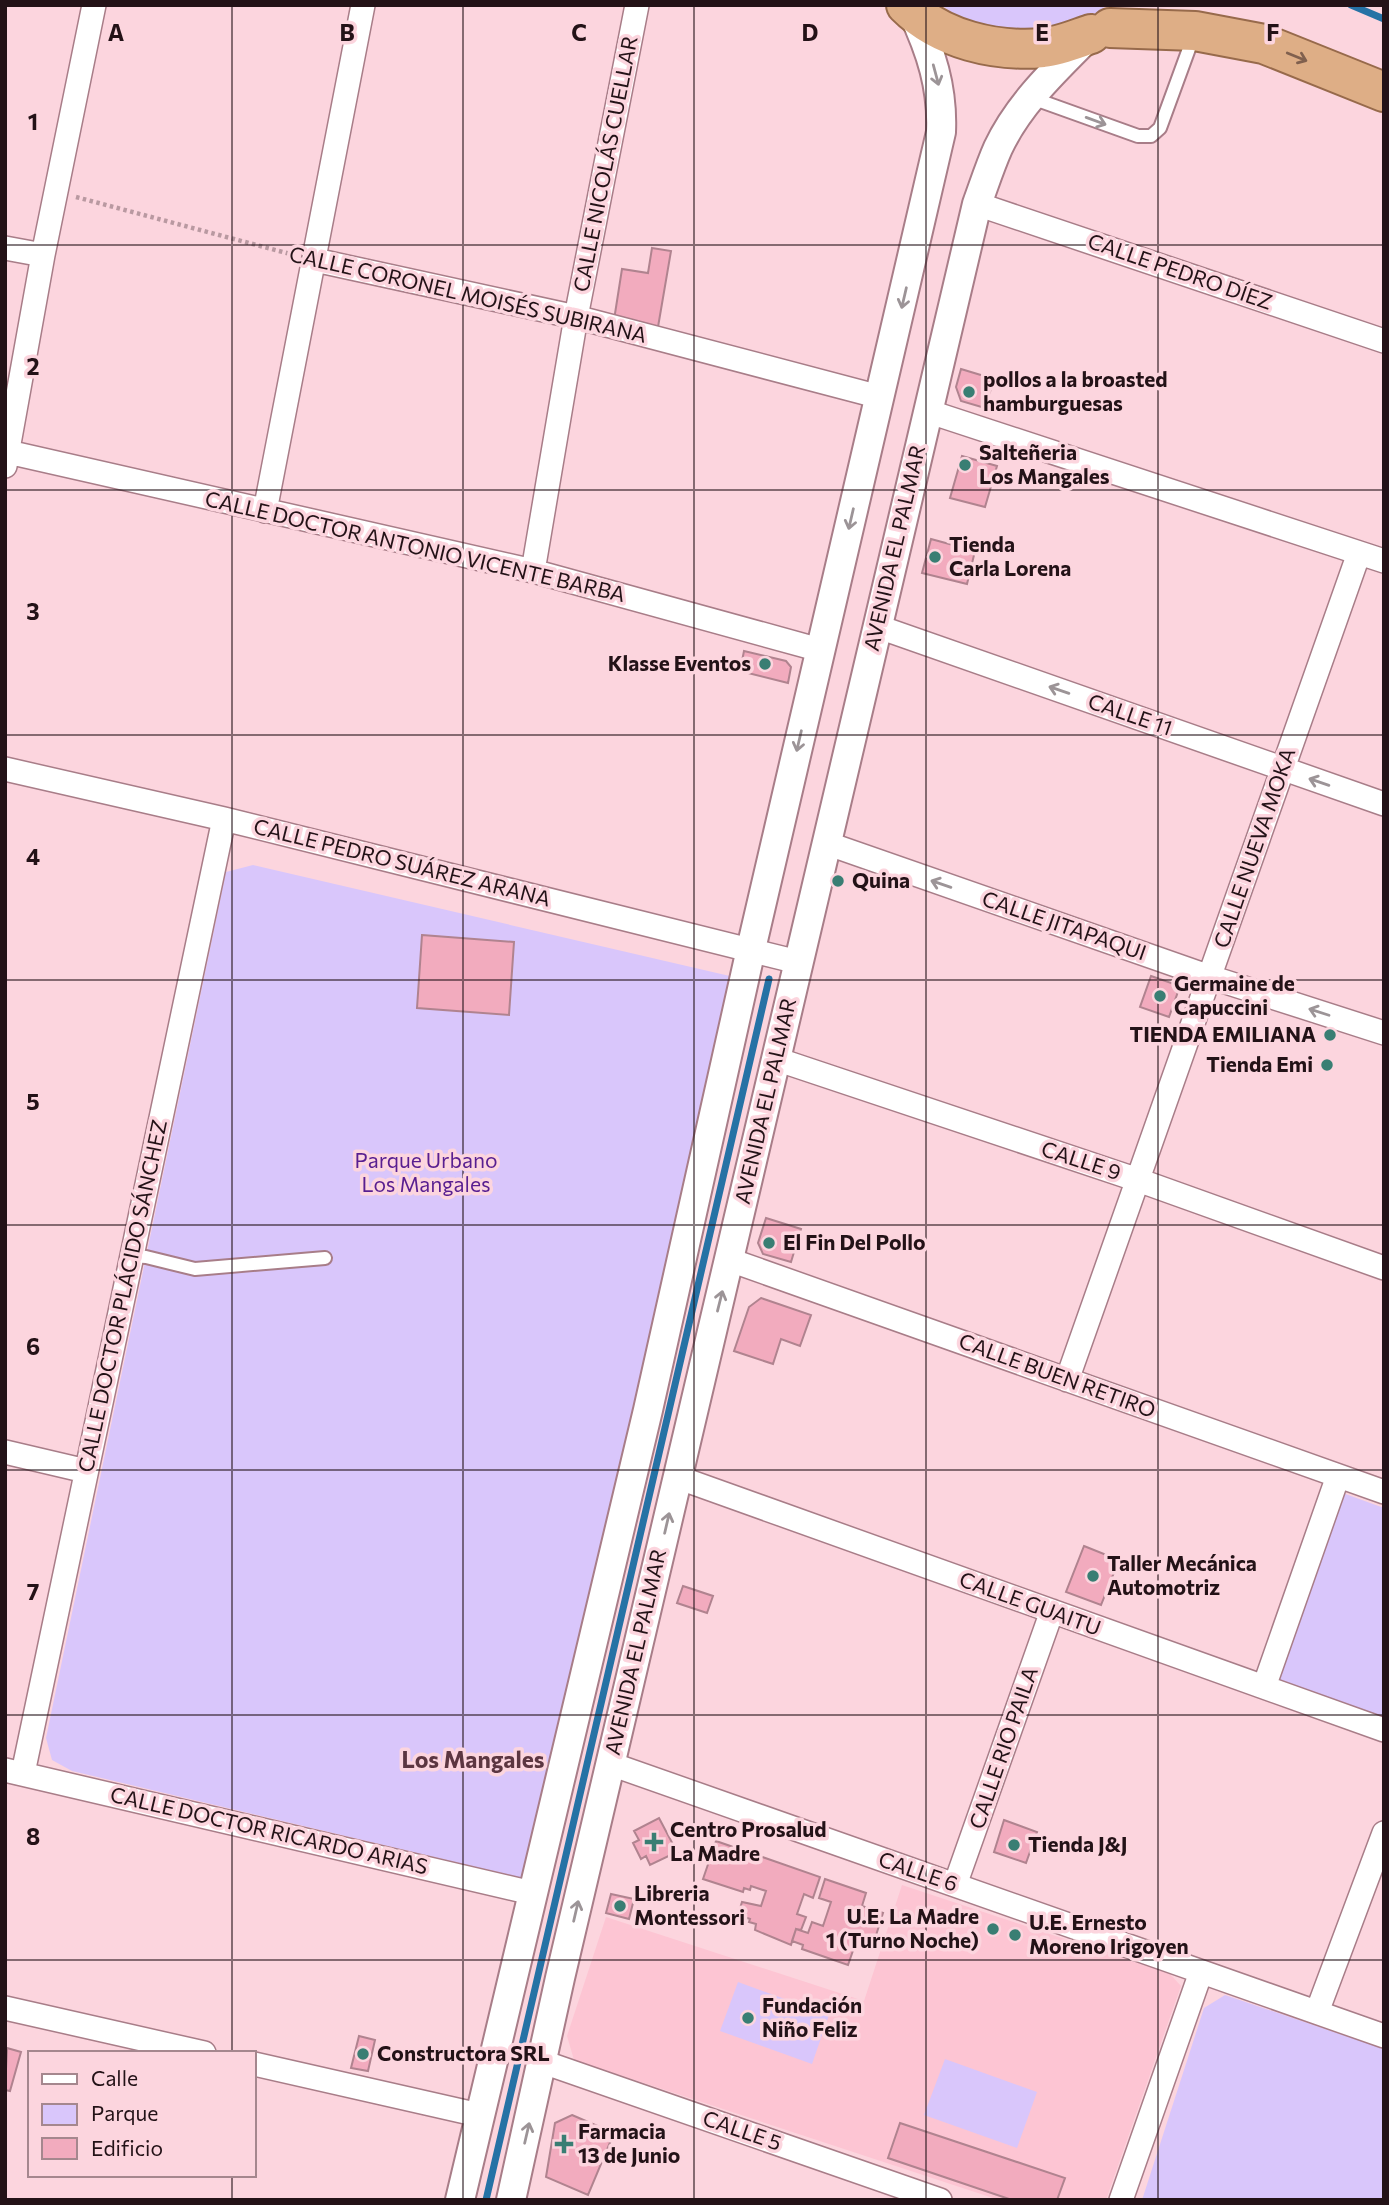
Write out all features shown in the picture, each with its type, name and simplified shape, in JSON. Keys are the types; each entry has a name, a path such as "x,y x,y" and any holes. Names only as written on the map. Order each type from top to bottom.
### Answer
{"highway":[{"path":"909,8 953,36 999,48 1046,48 1112,22 1195,31 1264,44 1384,92"}],"street":[{"path":"7,459 43,255 93,5"},
{"path":"265,512 363,5"},
{"name":"CALLE NICOLÁS CUELLAR","path":"533,571 576,317 637,5"},
{"name":"AVENIDA EL PALMAR","path":"460,2200 479,2115 537,1973 611,1764 677,1477 669,1415 751,949 941,132 941,95 929,52 909,8"},
{"name":"AVENIDA EL PALMAR","path":"511,2200 543,2062 532,1893 669,1415 730,1260 825,843 977,204 998,148 1031,97 1112,22"},
{"name":"CALLE PEDRO DÍEZ","path":"977,204 1384,341"},
{"path":"5,248 43,255"},
{"name":"CALLE CORONEL MOISÉS SUBIRANA","path":"315,260 576,317 880,397"},
{"path":"891,352 912,348 931,355 938,363"},
{"path":"927,411 1384,561"},
{"name":"CALLE DOCTOR ANTONIO VICENTE BARBA","path":"7,459 533,571 820,650"},
{"name":"CALLE NUEVA MOKA","path":"1068,1380 1359,553"},
{"name":"CALLE 11","path":"876,626 1384,804"},
{"name":"CALLE PEDRO SUÁREZ ARANA","path":"5,769 224,819 798,962"},
{"name":"CALLE DOCTOR PLÁCIDO SÁNCHEZ","path":"14,1772 86,1471 224,819"},
{"name":"CALLE JITAPAQUI","path":"825,843 1210,977 1384,1033"},
{"name":"CALLE 9","path":"776,1059 1138,1180 1384,1268"},
{"name":"CALLE BUEN RETIRO","path":"730,1260 1384,1492"},
{"path":"5,1452 86,1471"},
{"path":"1264,1687 1338,1476"},
{"name":"CALLE GUAITU","path":"677,1477 1384,1730"},
{"name":"CALLE RIO PAILA","path":"956,1885 1052,1611"},
{"name":"CALLE 6","path":"611,1764 1384,2036"},
{"name":"CALLE DOCTOR RICARDO ARIAS","path":"14,1772 532,1893"},
{"path":"1317,2012 1384,1833"},
{"path":"1121,2200 1201,1972"},
{"path":"5,2008 195,2051"},
{"name":"CALLE 5","path":"543,2062 881,2190 940,2200"},
{"path":"256,2064 479,2115"}],"lane":[{"path":"1031,97 1138,136 1151,136 1160,128 1195,31"},
{"path":"132,1256 195,1269 325,1258"}],"path":[{"name":"CALLE CORONEL MOISÉS SUBIRANA","path":"57,192 315,260"}],"shaded area":[{"path":"902,1885 1170,1974 1181,1986 1106,2200 999,2200 574,2060 567,2036 606,1917 864,2001"}],"green space":[{"path":"941,5 1107,5 1078,22 1044,31 1026,32 975,25"},
{"name":"Parque Urbano Los Mangales","path":"253,865 734,977 527,1879 72,1771 52,1760 46,1738 226,872"},
{"path":"1340,1492 1384,1508 1384,1717 1275,1679"},
{"path":"738,1982 829,2015 812,2064 720,2031"},
{"path":"1225,1995 1384,2049 1384,2200 1142,2200 1204,2008"},
{"path":"945,2059 1037,2092 1017,2148 924,2115"}],"building":[{"path":"652,248 671,251 658,327 614,320 622,269 648,273"},
{"path":"961,369 994,379 985,408 961,401 956,387"},
{"path":"962,456 997,466 985,507 950,498"},
{"path":"931,539 975,551 967,584 922,573"},
{"name":"Klasse Eventos","path":"744,651 786,661 791,667 788,683 740,671"},
{"path":"422,935 514,942 509,1015 417,1008"},
{"name":"Germaine de Capuccini","path":"1151,976 1180,986 1169,1017 1140,1007"},
{"path":"766,1218 801,1229 791,1262 763,1254 758,1243"},
{"path":"761,1298 811,1315 800,1346 781,1339 773,1364 734,1351 749,1307"},
{"name":"Taller Mecánica Automotriz","path":"1084,1546 1119,1560 1101,1605 1066,1592"},
{"path":"683,1586 713,1596 707,1613 677,1603"},
{"name":"Centro Prosalud La Madre","path":"659,1818 677,1852 650,1865 646,1856 641,1859 633,1843 639,1840 634,1831"},
{"path":"1004,1820 1037,1832 1026,1863 994,1852"},
{"path":"716,1841 820,1877 813,1898 804,1894 797,1914 806,1917 801,1930 796,1929 791,1945 755,1930 756,1924 738,1915 742,1902 761,1906 766,1891 751,1886 750,1890 744,1888 743,1892 703,1879"},
{"path":"825,1879 866,1893 862,1906 883,1913 873,1945 857,1939 848,1965 802,1949 803,1945 792,1941 796,1929 808,1933 812,1922 823,1926 831,1902 819,1898"},
{"name":"Libreria Montessori","path":"611,1894 634,1899 629,1919 606,1913"},
{"name":"Constructora SRL","path":"359,2036 375,2040 368,2071 351,2068"},
{"path":"7,2048 21,2052 10,2091 5,2090"},
{"path":"572,2115 614,2133 588,2195 546,2177 555,2123"},
{"path":"900,2123 1065,2178 1057,2200 1012,2200 888,2158"}],"waterway":[{"path":"1351,5 1384,19"},
{"path":"486,2200 769,979"}],"place":[{"name":"pollos a la broasted hamburguesas","path":"969,392"},
{"name":"Salteñeria Los Mangales","path":"965,465"},
{"name":"Tienda Carla Lorena","path":"935,557"},
{"name":"Klasse Eventos","path":"765,664"},
{"name":"Quina","path":"838,881"},
{"name":"Germaine de Capuccini","path":"1160,996"},
{"name":"TIENDA EMILIANA","path":"1330,1035"},
{"name":"Tienda Emi","path":"1327,1065"},
{"name":"El Fin Del Pollo","path":"769,1243"},
{"name":"Taller Mecánica Automotriz","path":"1093,1576"},
{"name":"Centro Prosalud La Madre","path":"654,1842"},
{"name":"Tienda J&J","path":"1014,1845"},
{"name":"Libreria Montessori","path":"620,1906"},
{"name":"U.E. La Madre 1 (Turno Noche)","path":"993,1929"},
{"name":"U.E. Ernesto Moreno Irigoyen","path":"1015,1935"},
{"name":"Fundación Niño Feliz","path":"748,2018"},
{"name":"Constructora SRL","path":"363,2054"},
{"name":"Farmacia 13 de Junio","path":"564,2144"}],"district":[{"name":"Los Mangales","path":"473,1760"}]}
